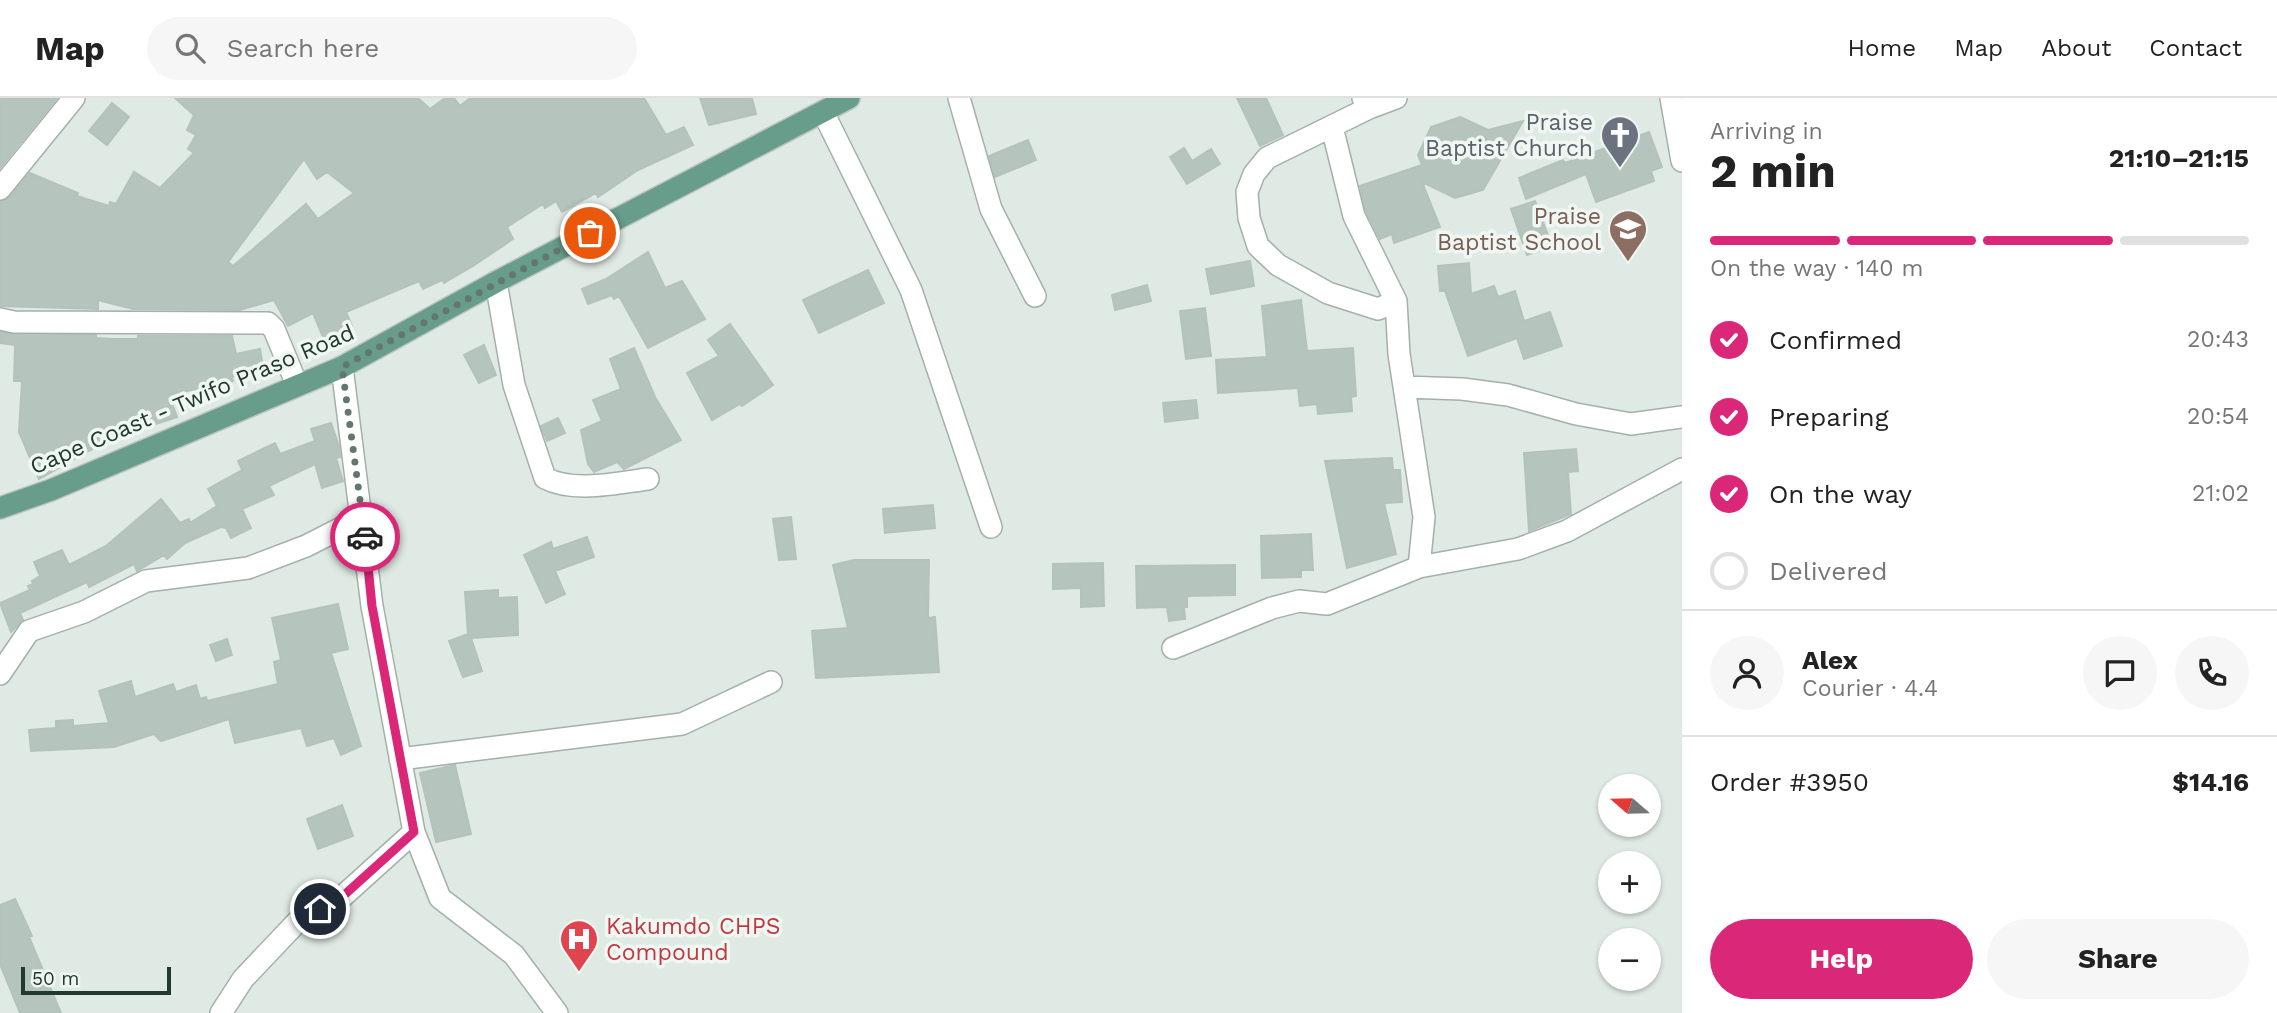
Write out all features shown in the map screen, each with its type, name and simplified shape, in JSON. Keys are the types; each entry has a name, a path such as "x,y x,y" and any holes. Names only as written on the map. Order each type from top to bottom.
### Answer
{"main road":[{"name":"Cape Coast - Twifo Praso Road","path":"0,508 51,491 342,367 496,282 849,98"}],"street":[{"path":"0,189 74,98"},
{"path":"959,98 991,209 1035,296"},
{"path":"1395,98 1366,103 1332,127 1267,158 1254,174 1247,192 1250,218 1258,246 1278,265 1328,293 1378,309 1395,301"},
{"path":"1671,98 1682,161"},
{"path":"823,112 911,290 991,527"},
{"path":"1332,127 1354,216 1395,301 1404,387 1424,517 1419,567"},
{"path":"496,282 514,384 545,478 557,485 648,479"},
{"path":"0,319 13,322 268,323 274,329 297,385"},
{"path":"342,367 363,517 372,606 414,832 440,898 514,955 557,1013"},
{"path":"1404,387 1462,389 1507,395 1576,414 1631,424 1682,417"},
{"path":"1172,648 1272,608 1299,601 1327,604 1419,567 1518,549 1567,531 1682,469"},
{"path":"0,674 29,631 84,612 146,581 248,568 306,546 363,517"},
{"path":"400,759 681,724 771,682"},
{"path":"221,1013 243,979 298,922 342,897 414,832"}],"building":[{"path":"0,98 57,98 0,168"},
{"path":"175,98 418,98 430,109 445,98 454,98 460,106 470,98 644,98 666,135 684,127 693,145 638,170 598,197 596,193 562,212 556,201 545,208 543,204 507,227 513,239 473,266 444,283 442,280 423,289 419,281 346,312 352,326 323,337 313,313 288,326 274,300 240,310 133,309 98,300 98,309 0,306 0,202 10,197 30,173 78,193 77,196 109,206 110,202 116,204 134,172 160,188 194,153 188,149 196,135 187,130 194,115","holes":["304,159 317,179 327,172 354,193 318,219 306,204 233,266 228,262"]},
{"path":"700,98 752,98 756,114 709,125"},
{"path":"1237,98 1266,98 1283,135 1260,146"},
{"path":"112,103 129,117 107,145 89,131"},
{"path":"1460,117 1488,130 1523,121 1483,190 1455,198 1422,182 1440,227 1394,243 1392,234 1380,239 1366,211 1360,186 1422,165 1418,155 1431,127"},
{"name":"Praise Baptist Church","path":"1649,132 1662,167 1651,171 1654,181 1596,202 1586,174 1526,199 1519,178 1563,160 1565,163"},
{"path":"1028,140 1036,160 995,177 989,156"},
{"path":"1184,148 1192,161 1211,149 1220,164 1187,184 1170,157"},
{"path":"1535,201 1552,246 1527,255 1511,209"},
{"path":"648,252 665,288 682,281 705,319 648,348 619,296 614,299 612,295 588,304 582,289 606,279"},
{"path":"1250,261 1254,286 1211,294 1206,269"},
{"path":"1469,263 1471,294 1494,286 1498,297 1515,291 1524,321 1550,312 1562,346 1524,359 1517,338 1468,356 1445,291 1440,291 1438,266"},
{"path":"868,270 884,303 819,333 803,300"},
{"path":"1147,285 1151,301 1115,310 1112,295"},
{"path":"1301,300 1307,351 1353,348 1356,396 1351,397 1352,411 1318,414 1317,404 1300,406 1298,388 1218,393 1216,360 1267,357 1262,306"},
{"path":"1205,308 1211,356 1186,359 1180,311"},
{"path":"730,324 773,385 742,406 740,404 712,420 687,373 719,356 708,340"},
{"path":"0,332 96,335 96,338 112,339 138,339 138,336 232,336 236,354 260,349 263,367 232,377 233,381 169,395 177,417 90,445 92,449 39,479 19,432 22,381 14,381 15,345 0,343"},
{"path":"484,345 496,375 479,383 464,355"},
{"path":"634,348 655,397 681,440 624,469 617,462 594,472 588,464 581,430 602,421 593,400 621,389 610,359"},
{"path":"1196,400 1198,418 1165,422 1163,403"},
{"path":"558,418 565,433 547,441 541,426"},
{"path":"331,423 339,446 340,457 336,458 343,481 322,488 315,464 269,486 274,495 242,509 251,528 231,538 226,528 221,527 185,543 167,559 164,555 137,571 134,564 89,587 87,582 20,613 23,620 11,632 0,603 30,590 28,586 40,576 34,562 62,550 69,565 106,546 161,499 180,523 189,519 190,523 217,506 208,489 242,470 238,461 275,443 280,454 315,441 311,429"},
{"path":"1576,449 1578,471 1568,472 1571,514 1529,531 1524,453"},
{"path":"1392,458 1393,470 1400,470 1402,502 1384,503 1396,554 1347,568 1325,461"},
{"path":"933,505 935,528 885,533 883,509"},
{"path":"791,517 796,559 779,560 773,519"},
{"path":"1311,534 1313,570 1301,570 1301,577 1262,578 1261,536"},
{"path":"587,537 594,557 555,571 565,594 546,603 524,555 551,542 553,549"},
{"path":"854,560 929,560 928,618 935,617 939,672 816,678 812,631 848,628 833,565"},
{"path":"1103,563 1104,606 1081,607 1081,588 1053,589 1053,564"},
{"path":"1235,565 1235,595 1187,596 1185,619 1169,621 1167,607 1137,608 1136,566"},
{"path":"498,590 498,598 517,597 518,635 471,638 482,671 463,677 449,641 468,634 465,592"},
{"path":"338,604 348,649 331,653 361,746 341,755 334,738 307,746 301,728 235,743 229,719 161,741 154,734 114,747 31,751 29,730 56,728 56,721 73,720 73,726 109,723 99,691 131,681 135,697 173,684 176,692 196,685 200,699 206,697 207,701 278,684 274,662 281,660 272,618"},
{"path":"227,639 232,655 216,661 210,645"},
{"path":"455,765 471,834 436,842 420,773"},
{"path":"342,805 353,836 318,849 307,819"},
{"path":"15,899 61,1013 20,1013 0,964 0,905"}],"way so far":[{"path":"365,537 342,367 590,233"}],"place":[{"name":"Praise Baptist Church","path":"1620,169"},
{"name":"Praise Baptist School","path":"1628,263"},
{"name":"Kakumdo CHPS Compound","path":"579,973"}],"route":[{"path":"320,909 342,897 414,832 372,606 365,537"}]}
